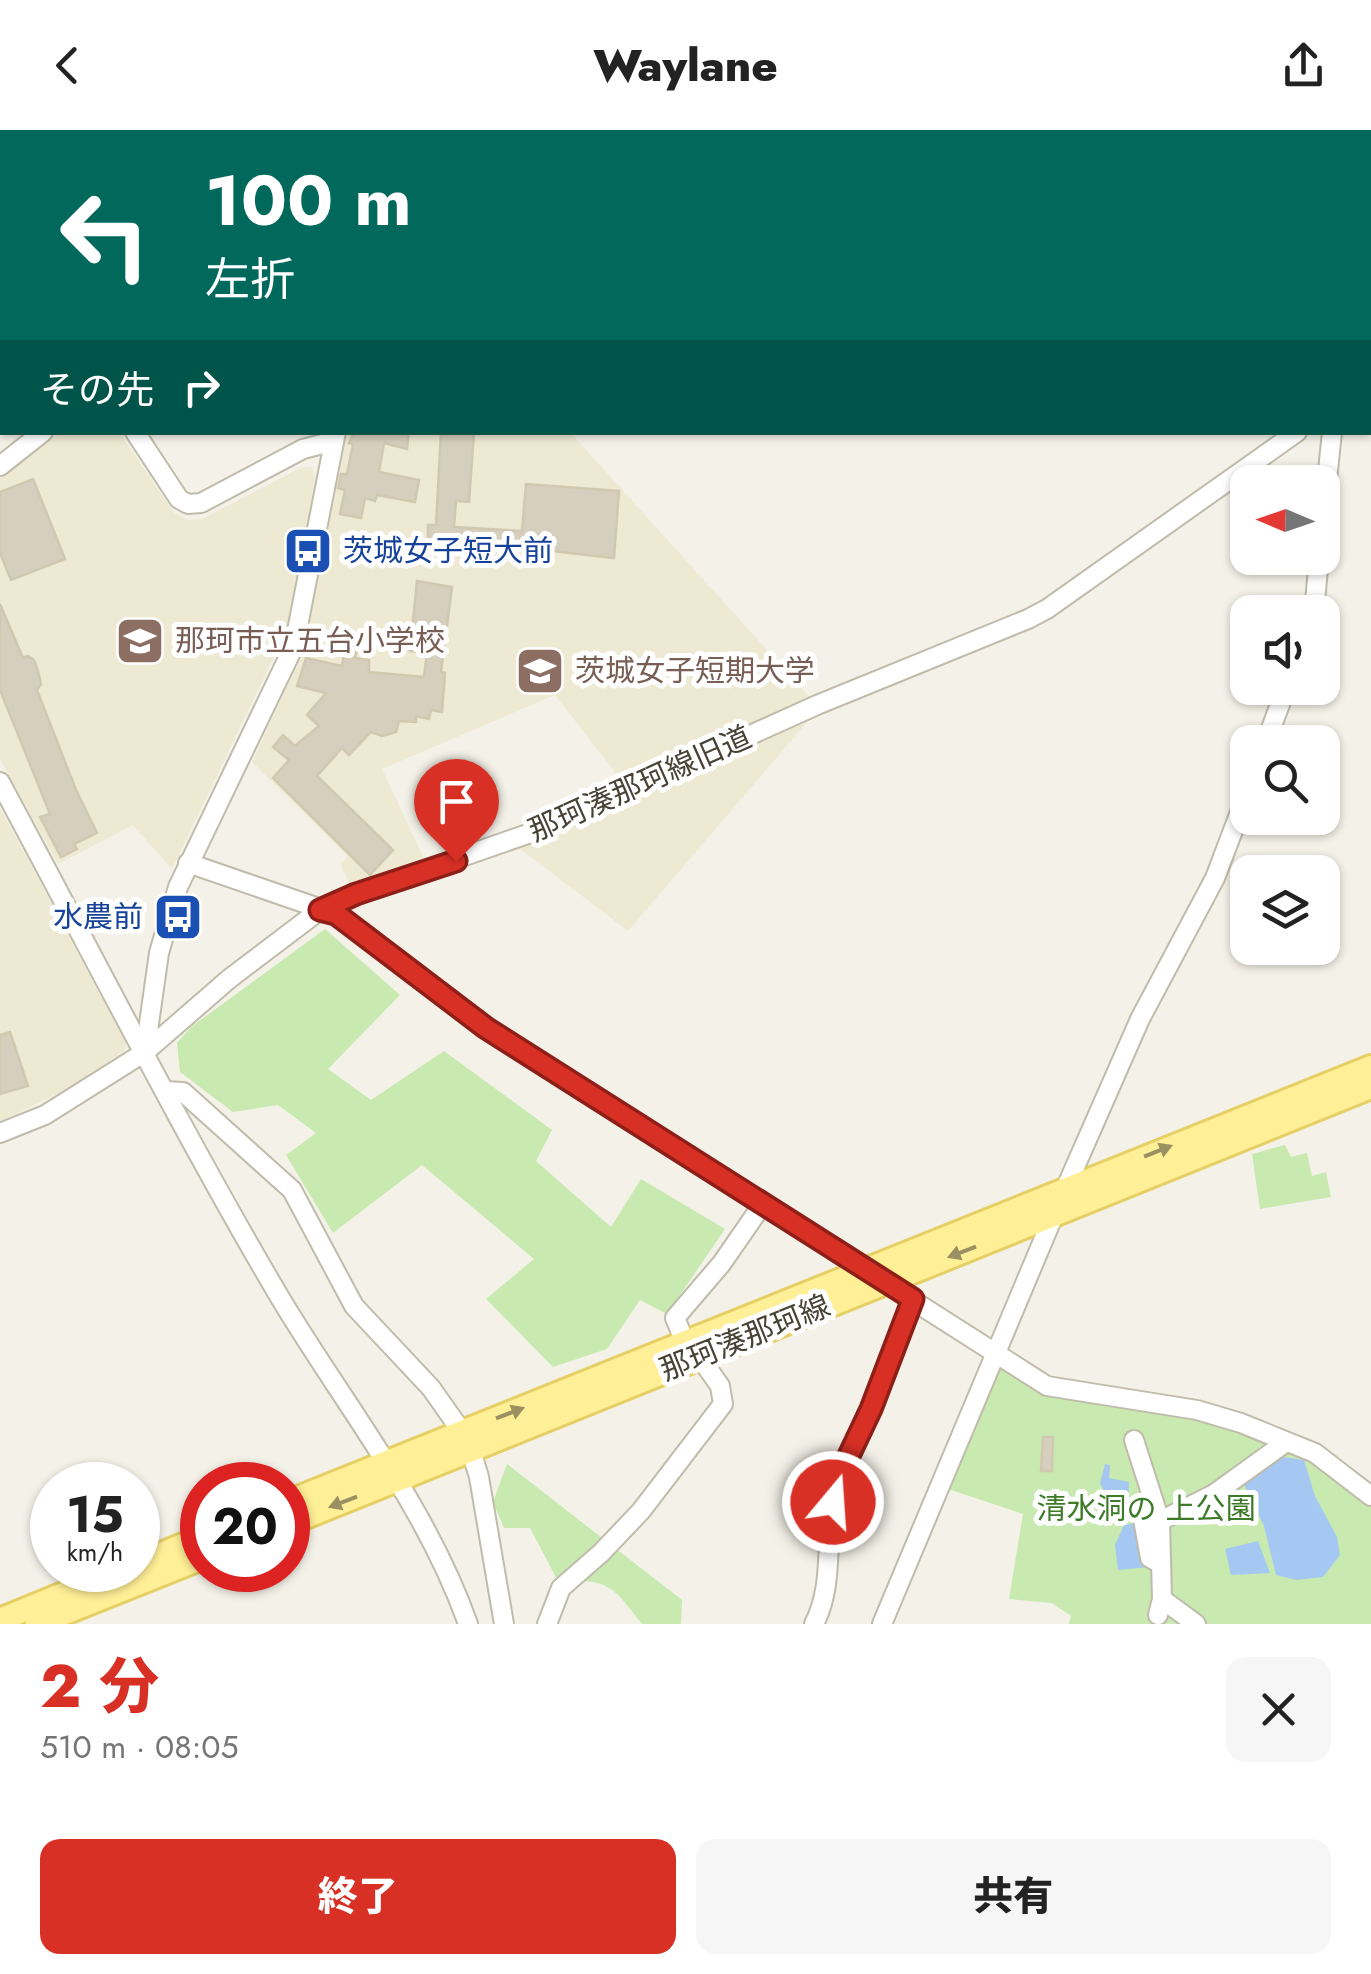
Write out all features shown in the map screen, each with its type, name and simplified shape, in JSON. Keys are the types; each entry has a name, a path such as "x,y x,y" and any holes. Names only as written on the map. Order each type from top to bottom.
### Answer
{"main road":[{"name":"那珂湊那珂線","path":"310,1513 393,1471 692,1349 865,1270 1371,1068"},
{"name":"那珂湊那珂線","path":"692,1349 886,1282 1371,1087"},
{"name":"那珂湊那珂線","path":"310,1496 393,1471"},
{"path":"37,1624 180,1567"},
{"path":"0,1620 68,1592"}],"street":[{"path":"0,466 39,435"},
{"path":"138,435 179,499 188,504 200,504 304,449 335,437"},
{"name":"那珂湊那珂線旧道","path":"0,1133 45,1115 144,1052 229,979 320,910 542,829 817,705 1028,619 1294,435"},
{"path":"1329,465 1332,435"},
{"path":"144,1052 160,953 188,864 294,646 335,437"},
{"path":"0,782 280,1296 393,1471 436,1547 468,1624"},
{"path":"882,1624 1140,1020 1214,878 1231,835"},
{"path":"188,864 336,914 486,1028 1047,1386 1197,1410 1241,1423 1315,1454 1371,1496"},
{"path":"166,1091 183,1092 292,1190 354,1306 430,1388 466,1441 479,1477 504,1624"},
{"path":"547,1624 561,1588 601,1554 641,1511 723,1404 720,1386 675,1318 722,1263 762,1205"},
{"path":"814,1624 822,1608 837,1490 913,1299"},
{"path":"1134,1440 1160,1521"},
{"path":"1196,1624 1160,1607 1159,1563 1150,1558 1143,1519 1160,1521 1214,1494 1282,1445"}],"shaded area":[{"name":"那珂市立五台小学校","path":"57,435 121,435 174,513 189,520 202,519 302,467 311,467 315,476 294,615 172,869 133,825 58,864 0,759 0,478"},
{"name":"茨城女子短期大学","path":"347,435 573,435 813,701 815,713 628,931 519,848 633,795 555,695 382,769 426,863 351,888 341,865 347,856 252,762 305,647"},
{"path":"0,808 126,1043 125,1050 74,1085 0,1122"}],"green space":[{"path":"325,929 400,995 328,1069 371,1100 444,1051 552,1130 536,1161 611,1227 641,1179 725,1229 667,1314 640,1300 607,1349 553,1367 486,1299 534,1259 422,1165 333,1233 286,1155 316,1133 278,1105 233,1112 180,1072 177,1043 191,1027"},
{"path":"1285,1145 1291,1157 1307,1153 1312,1176 1326,1172 1331,1197 1260,1209 1252,1154"},
{"name":"清水洞の 上公園","path":"1001,1367 1182,1400 1308,1456 1371,1504 1371,1624 1069,1624 1071,1616 1052,1603 1009,1599 1023,1514 948,1489"},
{"path":"507,1464 682,1600 681,1624 642,1624 608,1587 588,1581 558,1581 530,1528 504,1528 493,1502"}],"water":[{"path":"1283,1457 1304,1460 1315,1496 1337,1537 1340,1555 1323,1577 1296,1580 1276,1575 1264,1526 1242,1480"},
{"path":"1105,1464 1110,1465 1109,1478 1129,1482 1128,1508 1109,1502 1100,1483"},
{"path":"1138,1523 1149,1567 1118,1570 1115,1545 1124,1525"},
{"path":"1258,1541 1270,1573 1231,1575 1225,1549"}],"building":[{"path":"353,435 409,435 407,449 384,443 379,472 419,480 415,502 377,495 375,501 365,498 361,518 340,514 345,490 338,488 341,474 347,474 353,444 349,443"},
{"path":"441,435 474,435 469,502 456,501 454,527 522,531 526,484 619,491 614,558 508,546 508,550 428,543 428,525 436,525"},
{"path":"33,479 65,559 11,580 0,553 0,492"},
{"path":"417,581 452,587 441,672 445,673 442,712 431,710 429,719 416,716 416,722 399,721 396,732 382,736 371,732 349,755 342,748 317,776 393,850 370,875 273,778 289,760 273,747 283,735 295,746 319,726 307,715 326,693 297,686 306,658 342,666 345,645 357,649 355,658 369,660 369,672 424,677 427,652 410,651"},
{"path":"0,604 23,658 34,660 41,684 37,690 97,833 74,844 77,849 61,857 40,817 50,814 0,690"},
{"path":"10,1032 28,1086 0,1094 0,1035"},
{"path":"1043,1437 1053,1437 1052,1471 1041,1471"}],"place":[{"name":"茨城女子短大前","path":"308,551"},
{"name":"那珂市立五台小学校","path":"140,641"},
{"name":"茨城女子短期大学","path":"540,671"},
{"name":"水農前","path":"178,917"}],"route":[{"path":"456,861 320,910 336,914 486,1028 913,1299 833,1502"}]}
